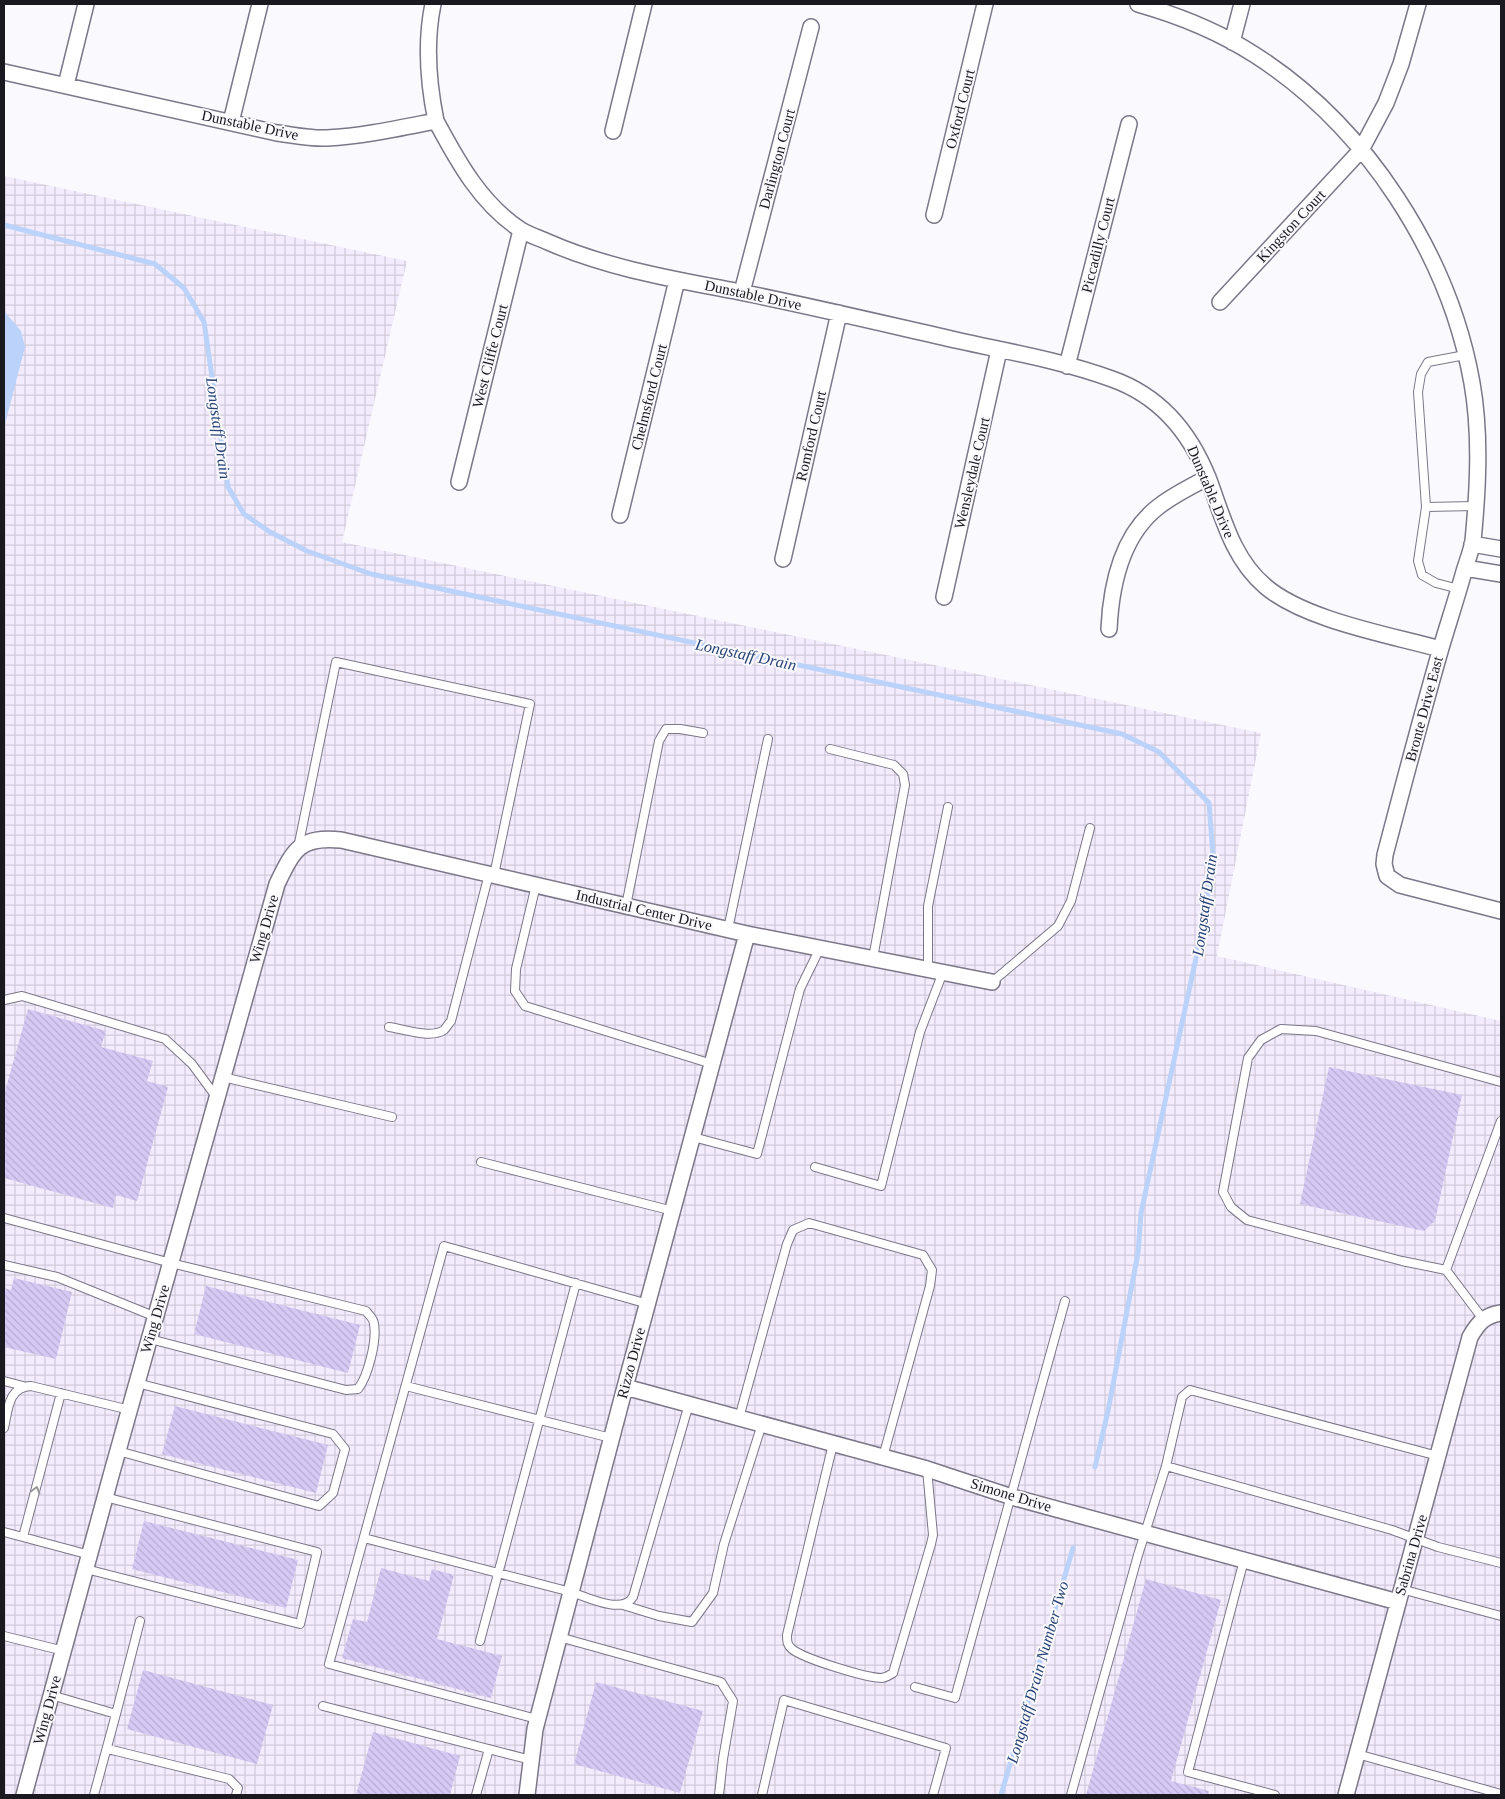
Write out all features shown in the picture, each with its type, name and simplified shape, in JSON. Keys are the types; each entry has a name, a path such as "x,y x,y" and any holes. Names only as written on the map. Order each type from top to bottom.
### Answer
{"street":[{"path":"66,85 86,4"},
{"path":"231,122 260,4"},
{"path":"433,4 428,30 428,70 436,121"},
{"path":"613,132 644,4"},
{"name":"Oxford Court","path":"934,215 985,4"},
{"name":"Bronte Drive East","path":"1138,4 1183,19 1232,42 1254,54 1294,83 1322,108 1362,150 1420,235 1434,261 1444,286 1465,354 1472,384 1476,421 1477,460 1472,544 1440,649 1384,864 1387,876 1400,885 1501,911"},
{"path":"1232,42 1242,4"},
{"name":"Kingston Court","path":"1220,302 1362,150 1386,103 1401,64 1418,4"},
{"name":"Darlington Court","path":"742,292 811,27"},
{"name":"Dunstable Drive","path":"4,72 277,133 326,138 363,134 436,121 460,165 476,187 496,209 521,230 564,249 677,280 839,313 1067,366 1112,379 1151,398 1167,412 1180,428 1195,449 1208,477 1232,543 1246,565 1265,586 1287,601 1328,618 1440,649"},
{"name":"Piccadilly Court","path":"1067,366 1129,124"},
{"name":"West Cliffe Court","path":"459,482 521,230"},
{"name":"Chelmsford Court","path":"620,515 677,280"},
{"name":"Romford Court","path":"783,559 839,313"},
{"name":"Wensleydale Court","path":"944,597 999,350"},
{"path":"1109,629 1113,589 1126,551 1139,528 1156,508 1208,477"},
{"path":"1472,544 1501,549"},
{"path":"1465,568 1501,574"},
{"name":"Industrial Center Drive","path":"298,848 308,842 322,838 341,840 748,934 992,982"},
{"name":"Wing Drive","path":"24,1795 105,1497 277,884 298,848"},
{"name":"Rizzo Drive","path":"527,1795 537,1719 748,934"},
{"path":"1483,1319 1501,1311"},
{"name":"Sabrina Drive","path":"1346,1795 1470,1337 1483,1319"},
{"name":"Simone Drive","path":"625,1387 927,1469 1012,1497 1145,1534 1244,1560 1400,1596"}],"lane":[{"path":"1459,589 1436,583 1422,574 1418,561 1426,507 1418,392 1421,374 1428,362 1465,354"},
{"path":"1426,507 1475,506"},
{"path":"298,848 336,662 530,704 492,875 451,1020 443,1030 435,1033 422,1033 389,1026"},
{"path":"626,906 659,741 666,729 680,729 703,733"},
{"path":"728,929 768,739"},
{"path":"830,749 894,765 903,774 905,784 873,958"},
{"path":"815,1167 881,1186 936,971 927,918 948,807"},
{"path":"992,982 1058,926 1071,901 1090,828"},
{"path":"536,885 516,969 515,991 525,1006 712,1064"},
{"path":"693,1137 757,1154 800,989 820,948"},
{"path":"4,1000 22,996 165,1039 192,1064 217,1098"},
{"path":"1483,1319 1446,1270 1402,1261 1247,1220 1231,1207 1223,1192 1248,1058 1261,1040 1281,1029 1316,1030 1501,1082"},
{"path":"223,1077 392,1116"},
{"path":"1446,1270 1501,1121"},
{"path":"481,1162 673,1211"},
{"path":"4,1218 171,1263 366,1311 374,1322 375,1340 364,1382 358,1389 346,1390 150,1339"},
{"path":"739,1418 787,1244 793,1230 810,1223 923,1256 932,1270 930,1286 883,1457"},
{"path":"537,1719 329,1664 444,1246 648,1304"},
{"path":"4,1265 58,1277 156,1317"},
{"path":"480,1641 576,1283"},
{"path":"915,1687 955,1698 1065,1301"},
{"path":"4,1381 130,1410"},
{"path":"118,1451 319,1506 333,1494 345,1450 333,1434 137,1383"},
{"path":"4,1428 11,1397 23,1386"},
{"path":"406,1386 611,1438"},
{"path":"1071,1795 1166,1466 1182,1397 1190,1390 1438,1456"},
{"path":"24,1537 61,1393"},
{"path":"623,1605 630,1603 634,1597 690,1404"},
{"path":"364,1538 571,1592 600,1602 623,1605 659,1616 692,1622 713,1593 724,1544 762,1424"},
{"path":"833,1444 787,1635 787,1642 790,1648 805,1657 868,1676 882,1678 893,1673 917,1592 933,1535 927,1469"},
{"path":"1166,1466 1392,1530 1438,1547 1501,1563"},
{"path":"4,1532 24,1537 88,1562 300,1624 317,1552 105,1497"},
{"path":"1244,1560 1188,1772 1275,1795"},
{"path":"1400,1596 1501,1616"},
{"path":"94,1795 108,1749 140,1621"},
{"path":"4,1636 64,1651"},
{"path":"559,1637 721,1682 734,1702 723,1759 719,1795"},
{"path":"51,1695 116,1714"},
{"path":"762,1795 784,1700 946,1748 933,1795"},
{"path":"323,1706 531,1760"},
{"path":"108,1749 229,1779 238,1788 236,1795"},
{"path":"476,1795 489,1749"},
{"path":"1357,1754 1501,1794"}],"shaded area":[{"path":"4,176 407,261 342,542 1261,733 1217,956 1501,1021 1501,1795 4,1795"}],"water":[{"path":"4,311 21,331 25,347 4,428"}],"building":[{"path":"28,1009 106,1031 101,1047 153,1061 147,1081 168,1087 137,1201 116,1195 113,1208 4,1178 4,1095"},
{"path":"1329,1067 1462,1095 1435,1221 1424,1231 1300,1204"},
{"path":"14,1278 72,1292 56,1359 4,1347 4,1288 11,1290"},
{"path":"206,1286 360,1325 348,1373 194,1334"},
{"path":"175,1406 328,1445 316,1493 162,1454"},
{"path":"144,1521 298,1560 286,1608 132,1569"},
{"path":"381,1568 429,1581 432,1569 454,1575 437,1639 502,1656 491,1698 342,1658 353,1619 367,1622"},
{"path":"1146,1579 1221,1600 1171,1781 1209,1791 1208,1795 1086,1795"},
{"path":"143,1670 273,1705 257,1764 127,1729"},
{"path":"596,1682 703,1711 680,1793 574,1764"},
{"path":"373,1732 460,1756 450,1795 356,1795"}],"waterway":[{"name":"Longstaff Drain","path":"4,225 155,264 184,288 204,322 228,487 244,514 270,532 307,551 371,574 1122,734 1159,752 1209,803 1213,856 1204,921 1141,1213 1138,1253 1108,1411 1095,1467"},
{"name":"Longstaff Drain Number Two","path":"1001,1795 1073,1548"}]}
